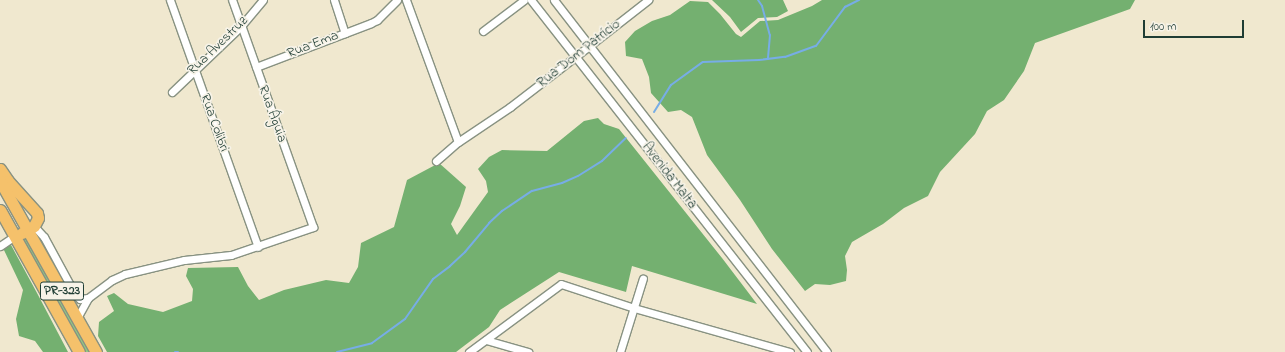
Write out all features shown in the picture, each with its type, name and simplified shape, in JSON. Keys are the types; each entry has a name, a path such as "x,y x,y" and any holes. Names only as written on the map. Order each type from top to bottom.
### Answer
{"highway":[{"path":"0,169 8,182 37,213 38,218 25,231 19,230 0,203"},
{"name":"PR-323","path":"0,181 25,231 79,352"},
{"name":"PR-323","path":"0,210 25,231 96,352"}],"street":[{"name":"Rua Colibri","path":"170,0 258,247"},
{"name":"Rua Águia","path":"232,0 313,227 258,247"},
{"name":"Rua Avestruz","path":"172,92 194,69 241,26 263,0"},
{"path":"334,0 345,33"},
{"name":"Rua Ema","path":"256,67 371,23 377,20 397,0"},
{"path":"406,0 458,142"},
{"path":"483,31 524,0"},
{"name":"Avenida Malta","path":"531,0 806,352"},
{"name":"Avenida Malta","path":"554,0 827,352"},
{"name":"Rua Dom Patrício","path":"436,160 458,142 510,107 575,58 648,0"},
{"path":"0,246 25,231 44,237 76,296 80,299 88,298"},
{"path":"77,318 88,298 112,280 125,274 184,260 231,255 258,247"},
{"path":"620,352 643,278"},
{"path":"469,352 561,284 634,308 790,352"},
{"path":"486,340 528,352"}],"green space":[{"path":"712,0 783,0 788,11 777,17 758,18 741,32 730,17"},
{"path":"822,0 1135,0 1130,9 1035,43 1024,71 1004,100 987,111 975,134 940,172 928,196 904,208 883,224 852,242 845,256 847,270 846,281 830,285 815,284 805,291 772,249 740,200 707,155 692,117 681,110 668,112 651,93 649,77 642,59 626,56 625,42 635,31 652,21 670,15 690,1 708,2 736,34 741,37 760,21 778,20 812,6"},
{"path":"598,118 604,124 619,129 757,304 632,266 626,292 559,272 500,310 489,327 456,352 107,352 98,336 99,322 114,311 107,296 114,293 128,304 163,312 192,301 193,289 186,276 188,268 238,267 248,286 259,300 284,290 326,280 349,283 358,267 361,243 394,227 407,180 439,163 466,187 460,206 451,224 457,235 488,192 486,181 478,169 489,157 502,150 547,151 584,121"},
{"path":"23,239 26,239 89,352 81,352"},
{"path":"11,245 68,352 43,352 35,341 19,336 16,319 23,290 3,248"}],"waterway":[{"path":"758,0 762,6 770,35 768,59"},
{"path":"654,112 671,85 703,62 759,60 785,57 816,46 845,7 859,0"},
{"path":"337,352 372,343 405,319 433,279 465,252 489,223 502,211 532,191 562,183 578,176 602,161 626,138"}]}
